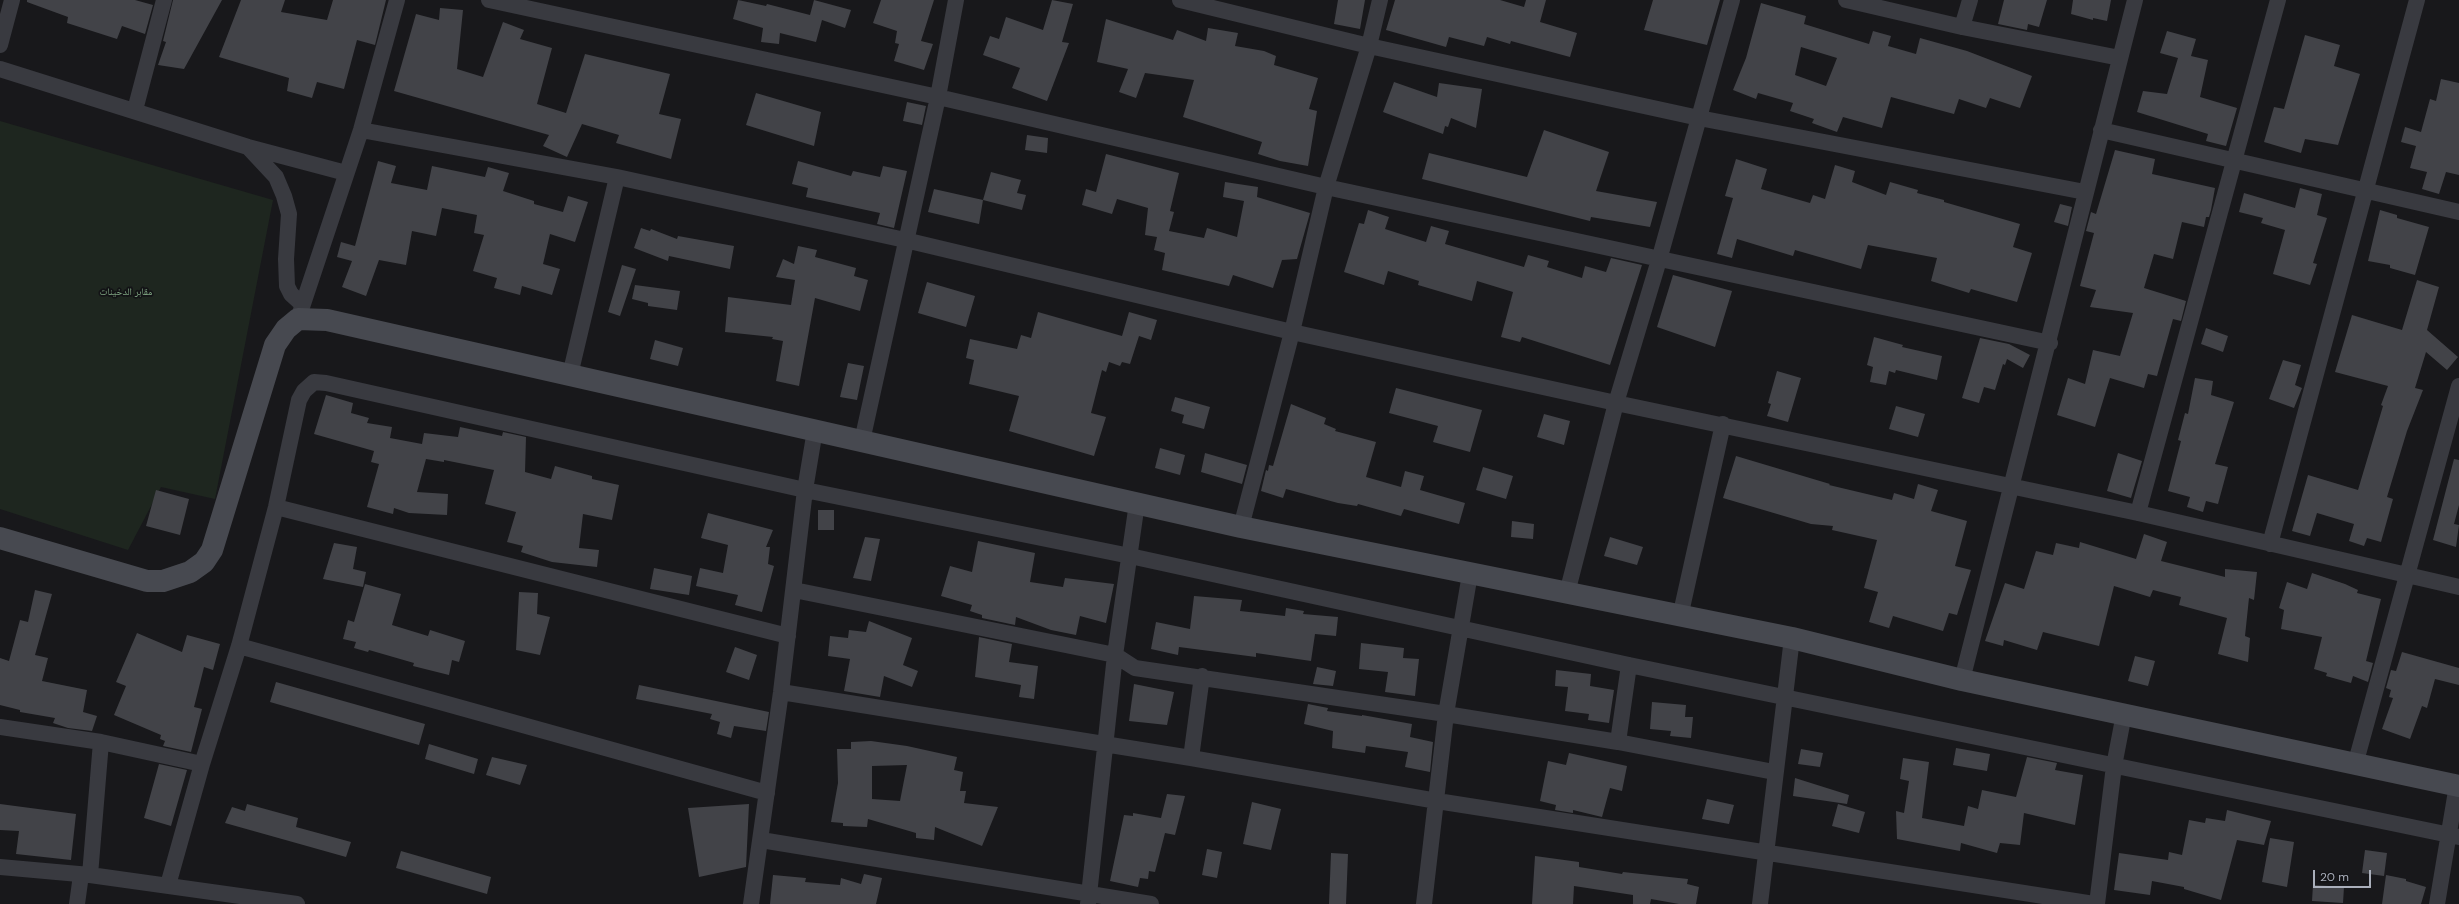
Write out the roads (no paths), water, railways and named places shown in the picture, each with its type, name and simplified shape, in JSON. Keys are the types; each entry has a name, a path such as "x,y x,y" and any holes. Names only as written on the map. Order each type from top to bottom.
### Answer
{"street":[{"path":"0,45 12,0"},
{"path":"135,110 164,0"},
{"path":"0,538 147,581 163,581 190,572 204,562 212,550 275,345 300,311 361,130 397,0"},
{"path":"489,0 938,97 1326,187 2050,343"},
{"path":"862,441 905,240 938,97 956,0"},
{"path":"1180,0 1199,2 1370,46 1699,118 2085,192"},
{"path":"1241,527 1292,332 1326,187 1370,46 1380,0"},
{"path":"1566,593 1616,403 1660,260 1732,0"},
{"path":"1846,0 1962,27 2120,58"},
{"path":"1962,27 1970,0"},
{"path":"1962,680 2050,343 2085,192 2135,0"},
{"path":"2138,512 2278,0"},
{"path":"2270,544 2417,0"},
{"path":"0,70 135,110 248,147 346,173"},
{"path":"361,130 617,177 905,240 1292,332 1616,403 1723,424 2013,487 2138,512 2459,587"},
{"path":"2101,130 2459,212"},
{"path":"248,147 276,177 284,196 289,214 286,259 287,286 300,311 328,320 1241,527 1680,617 1792,638 1962,680 2355,765 2458,785 2453,836 2437,904"},
{"path":"570,375 617,177"},
{"path":"168,885 202,764 239,646 276,507 299,400 304,391 314,382 326,383 805,490 1130,556 1629,665 2453,836"},
{"path":"2355,765 2408,576 2453,429 2459,386"},
{"path":"1680,617 1723,424"},
{"path":"751,904 768,793 794,590 805,490 815,430"},
{"path":"1089,899 1115,655 1137,503"},
{"path":"276,507 788,636"},
{"path":"1424,904 1446,714 1470,574"},
{"path":"794,590 1115,655 1135,668 1202,676 1446,714 1618,742 1774,772"},
{"path":"1760,904 1774,772 1792,638"},
{"path":"239,646 768,793"},
{"path":"1618,742 1629,665"},
{"path":"1192,758 1202,676"},
{"path":"781,692 1192,758 1437,801 2096,904 2114,766 2124,714"},
{"path":"0,728 100,742 202,764"},
{"path":"77,904 85,875 100,742"},
{"path":"761,840 1089,899 1152,904"},
{"path":"0,867 168,885 297,904"}],"park label":[{"name":"مقابر الدخينات","path":"126,292"}]}
